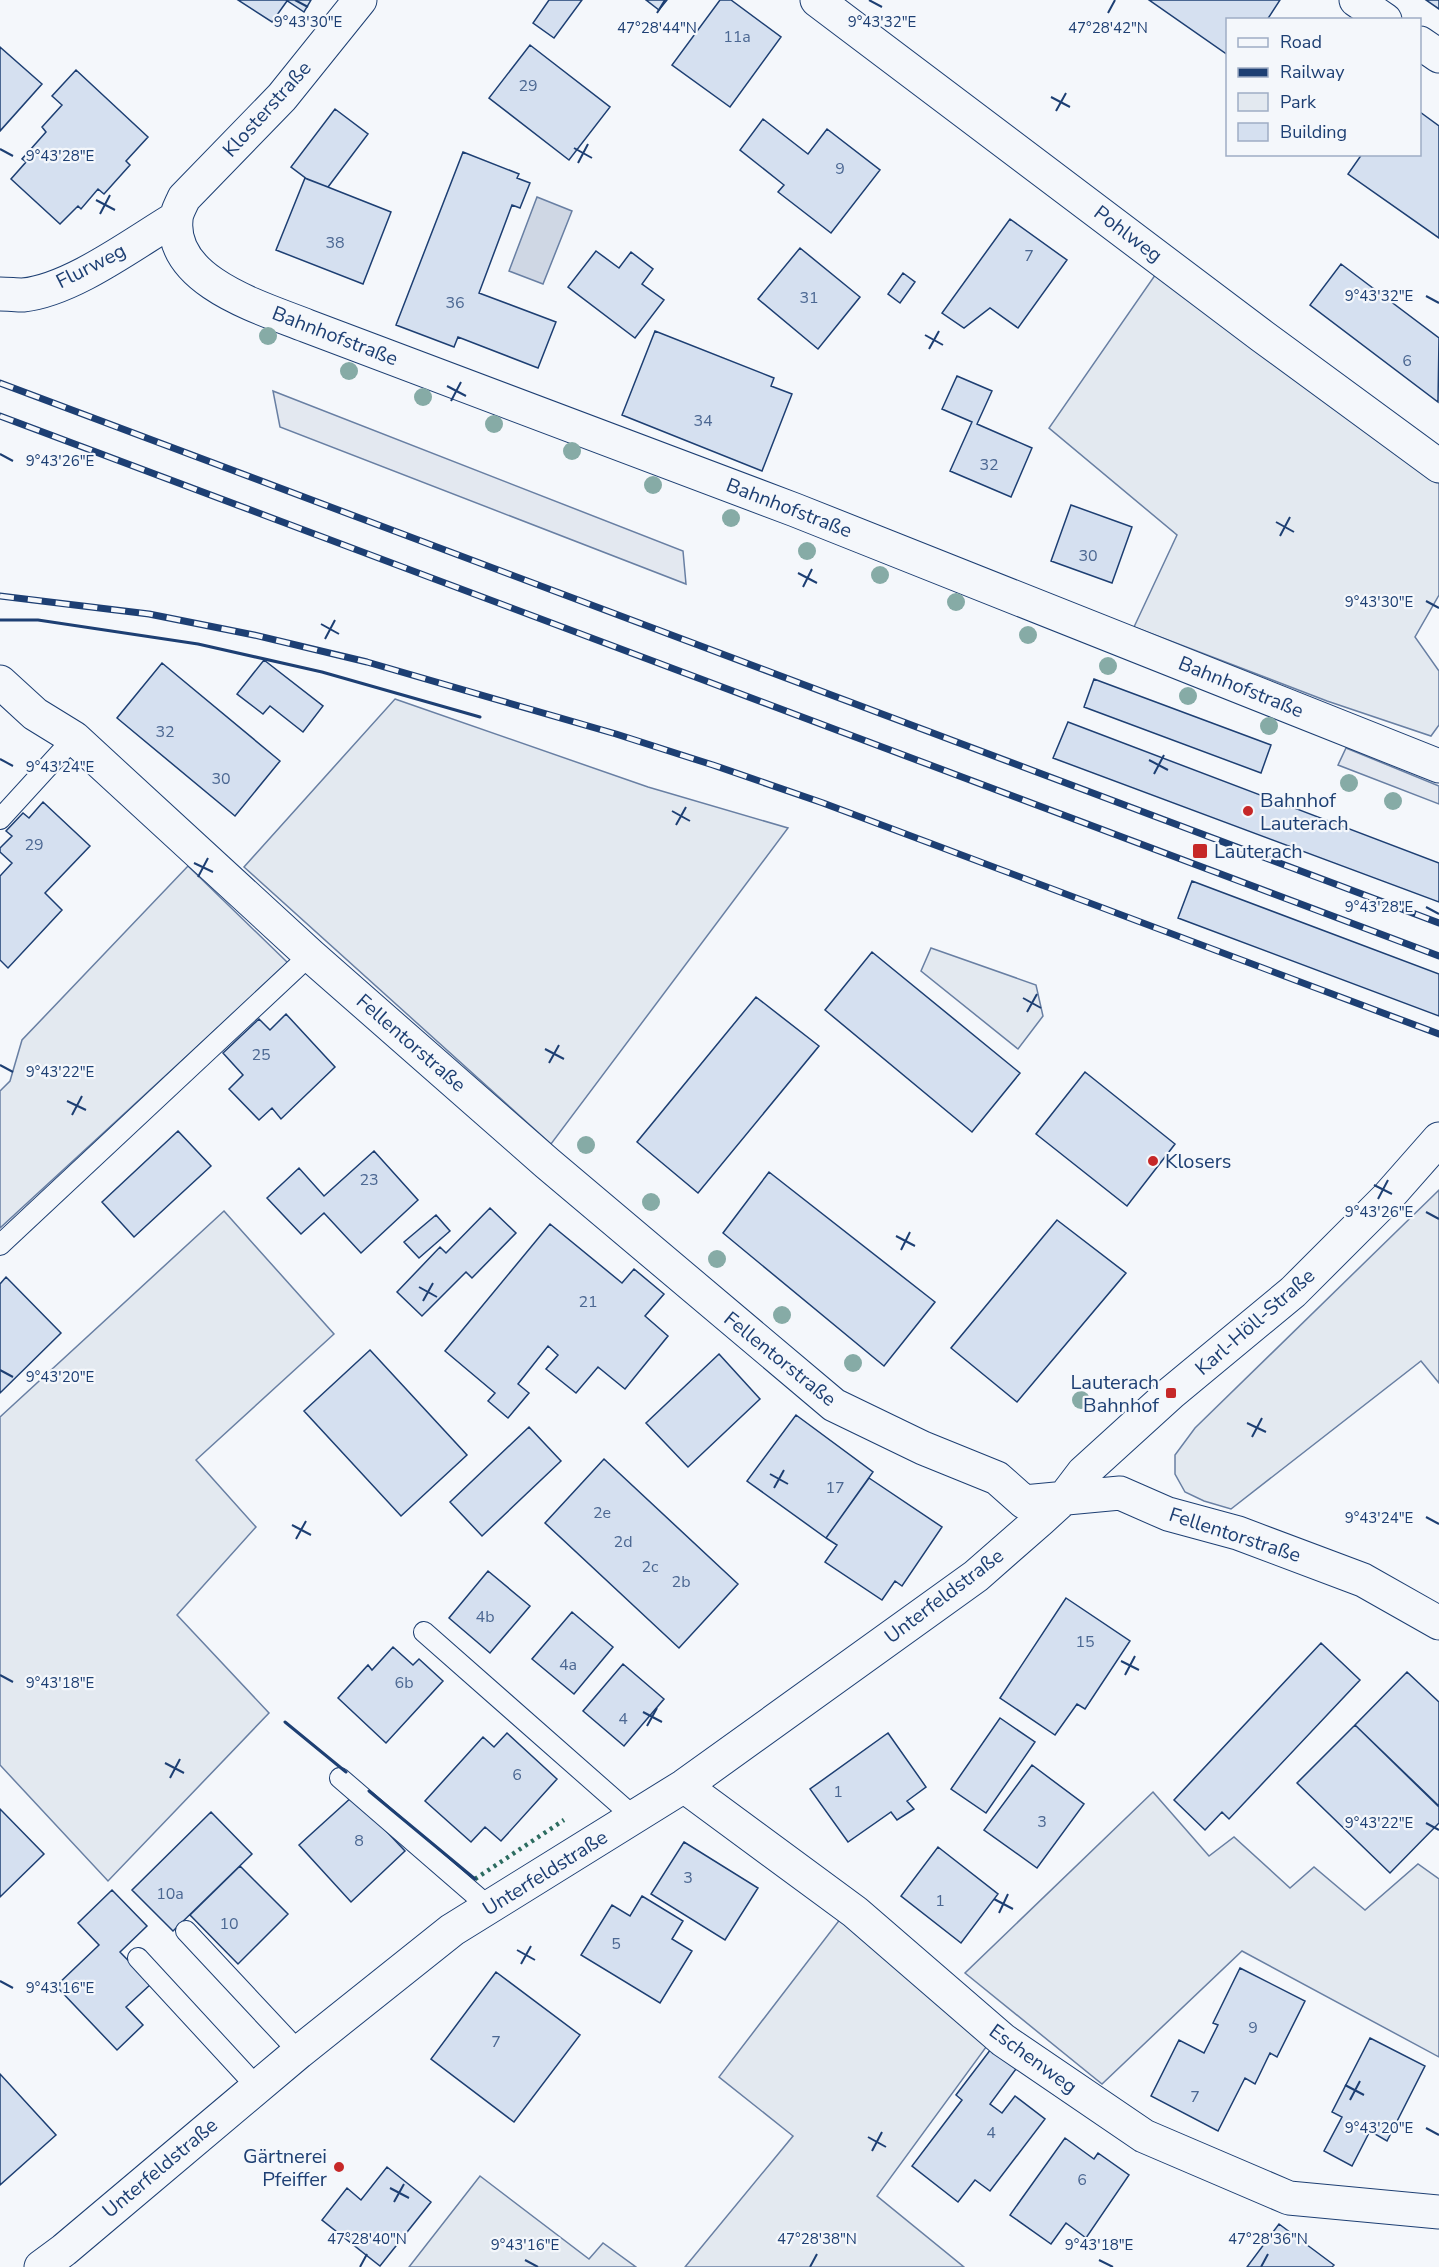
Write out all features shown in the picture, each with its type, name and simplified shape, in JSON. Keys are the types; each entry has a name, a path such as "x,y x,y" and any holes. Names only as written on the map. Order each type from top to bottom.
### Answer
{"street":[{"name":"Klosterstraße","path":"176,218 184,198 282,97 360,0"},
{"name":"Pohlweg","path":"817,0 1262,336 1439,466"},
{"path":"1356,0 1382,18"},
{"path":"1421,44 1439,56"},
{"name":"Flurweg","path":"0,294 25,294 58,285 94,268 176,218"},
{"name":"Bahnhofstraße","path":"176,218 176,235 183,256 204,278 264,309 795,510 1439,766"},
{"name":"Fellentorstraße","path":"0,681 35,714 74,738 310,955 547,1163 834,1405 923,1448 997,1478 1024,1502 1120,1492 1168,1514 1238,1533 1363,1580 1439,1623"},
{"name":"Karl-Höll-Straße","path":"1064,1498 1083,1473 1164,1400 1293,1292 1387,1198 1439,1139"},
{"name":"Unterfeldstraße","path":"40,2267 64,2250 299,2052 452,1930 684,1786 976,1576 1064,1498"},
{"name":"Eschenweg","path":"684,1786 855,1912 1003,2040 1144,2136 1289,2198 1439,2212"}],"lane":[{"path":"0,819 74,738"},
{"path":"0,1245 310,955"},
{"path":"424,1632 634,1817"},
{"path":"340,1778 489,1907"},
{"path":"186,1931 299,2052"},
{"path":"138,1958 257,2087"}],"green space":[{"path":"1160,268 1439,477 1439,595 1415,637 1439,671 1439,725 1431,736 1327,701 1134,627 1177,535 1049,428"},
{"path":"395,699 648,787 788,828 551,1144 244,867"},
{"path":"188,866 288,963 0,1228 0,1091 10,1081 22,1040"},
{"path":"931,948 1036,985 1043,1016 1018,1049 921,971"},
{"path":"1439,1190 1439,1383 1421,1361 1231,1509 1204,1501 1185,1492 1175,1474 1175,1455 1195,1428"},
{"path":"224,1211 334,1334 196,1460 256,1527 177,1615 269,1713 108,1881 0,1765 0,1417"},
{"path":"1153,1792 1209,1856 1234,1837 1290,1888 1314,1867 1365,1910 1418,1864 1439,1879 1439,2057 1242,1951 1102,2084 965,1973"},
{"path":"841,1918 992,2039 877,2196 964,2267 685,2267 793,2136 719,2077"},
{"path":"480,2176 589,2259 603,2243 636,2267 409,2267"}],"shaded area":[{"path":"537,197 572,211 543,284 509,271"},
{"path":"273,391 683,551 686,584 280,427"},
{"path":"1346,748 1439,786 1439,804 1338,765"}],"building":[{"path":"238,0 286,0 287,1 272,22"},
{"path":"286,0 311,0 304,12"},
{"path":"549,0 582,0 554,38 533,23"},
{"path":"646,0 667,0 659,10"},
{"path":"720,0 731,0 781,37 730,107 672,65"},
{"path":"1149,0 1280,0 1268,18 1226,18 1226,54"},
{"path":"1426,0 1439,0 1439,9"},
{"path":"530,45 610,107 569,160 489,98"},
{"path":"0,47 42,84 0,131"},
{"path":"76,70 148,137 126,161 130,165 104,194 98,189 81,209 78,206 60,224 11,179 26,162 22,159 46,132 42,127 62,105 52,96"},
{"path":"335,109 368,134 328,187 307,179 291,167"},
{"path":"1421,113 1439,126 1439,238 1348,174 1361,156 1421,156"},
{"path":"763,119 808,154 827,129 880,170 831,233 778,192 784,185 740,150"},
{"path":"463,152 519,174 517,178 530,183 520,208 512,205 479,293 556,322 538,368 458,337 454,347 396,325"},
{"path":"305,178 391,212 363,284 276,250"},
{"path":"1010,219 1067,260 1018,328 990,308 964,328 942,313"},
{"path":"800,248 860,297 818,349 758,299"},
{"path":"596,251 619,268 631,252 653,269 642,284 664,300 635,338 568,287"},
{"path":"1341,264 1439,338 1438,402 1310,305"},
{"path":"903,273 915,282 900,303 888,294"},
{"path":"655,331 774,378 771,386 792,394 762,471 622,415"},
{"path":"957,376 992,391 977,424 1032,448 1011,497 950,471 972,422 942,409"},
{"path":"1071,505 1132,527 1112,583 1051,561"},
{"path":"264,660 323,706 303,732 270,706 263,714 237,694"},
{"path":"162,663 280,761 235,816 117,718"},
{"path":"1094,679 1271,745 1261,773 1084,707"},
{"name":"Bahnhof Lauterach","path":"1068,722 1439,863 1439,902 1053,758"},
{"path":"43,802 90,846 45,893 62,910 8,968 0,960 0,876 12,863 0,852 0,848 12,836 6,831 23,813 29,818"},
{"path":"1192,881 1439,974 1439,1016 1178,918"},
{"path":"872,952 1020,1073 972,1132 825,1010"},
{"path":"756,997 819,1046 698,1193 637,1142"},
{"path":"286,1014 335,1067 281,1119 272,1108 259,1120 229,1089 243,1075 223,1053 259,1019 270,1030"},
{"path":"1085,1072 1175,1144 1127,1206 1036,1134"},
{"path":"178,1131 211,1166 134,1237 102,1202"},
{"path":"374,1151 418,1200 361,1253 324,1213 301,1234 267,1198 299,1168 324,1196"},
{"path":"769,1172 935,1302 884,1366 723,1233"},
{"path":"490,1208 516,1233 472,1278 466,1272 422,1316 397,1292 440,1247 446,1253"},
{"path":"436,1215 450,1231 419,1258 404,1242"},
{"path":"1057,1220 1126,1273 1017,1402 951,1348"},
{"path":"550,1224 622,1283 634,1269 664,1294 645,1316 668,1336 625,1389 598,1367 576,1393 546,1369 558,1355 548,1346 518,1384 529,1393 508,1418 488,1401 495,1393 445,1351"},
{"path":"6,1277 61,1333 0,1393 0,1284"},
{"path":"370,1350 467,1455 401,1516 304,1411"},
{"path":"719,1354 760,1399 688,1467 646,1423"},
{"path":"796,1415 873,1472 826,1538 747,1481"},
{"path":"529,1427 561,1461 482,1536 450,1502"},
{"path":"604,1459 738,1584 679,1648 545,1523"},
{"path":"869,1478 942,1527 902,1586 895,1581 882,1600 825,1562 837,1545 826,1538"},
{"path":"488,1571 530,1606 490,1653 449,1618"},
{"path":"1066,1598 1130,1641 1085,1709 1077,1704 1055,1735 1000,1698"},
{"path":"572,1612 613,1647 574,1694 532,1659"},
{"path":"1321,1643 1360,1680 1229,1819 1222,1812 1205,1830 1174,1800"},
{"path":"393,1647 413,1665 419,1659 443,1681 386,1743 338,1698 368,1665 372,1670"},
{"path":"623,1664 664,1699 624,1746 583,1711"},
{"path":"1407,1672 1439,1702 1439,1806 1355,1725"},
{"path":"1000,1718 1035,1742 986,1813 951,1789"},
{"path":"1355,1725 1439,1807 1439,1823 1390,1873 1297,1783"},
{"path":"507,1733 557,1779 501,1841 485,1827 471,1842 425,1801 483,1737 494,1747"},
{"path":"888,1733 926,1787 907,1801 914,1809 897,1820 891,1812 848,1842 810,1789"},
{"path":"1032,1765 1084,1804 1037,1868 984,1830"},
{"path":"353,1796 405,1851 351,1902 299,1845"},
{"path":"0,1809 44,1854 0,1897"},
{"path":"211,1812 252,1854 173,1931 132,1890"},
{"path":"684,1842 758,1888 725,1940 651,1894"},
{"path":"938,1847 998,1894 961,1943 901,1896"},
{"path":"240,1866 288,1914 238,1964 190,1915"},
{"path":"112,1890 147,1926 120,1952 151,1984 126,2007 143,2025 117,2050 56,1986 99,1945 78,1923"},
{"path":"642,1896 683,1921 672,1939 692,1951 660,2003 581,1955 612,1905 630,1916"},
{"path":"1240,1968 1305,2001 1277,2057 1270,2053 1255,2084 1245,2078 1218,2131 1151,2096 1179,2040 1204,2053 1218,2025 1213,2023"},
{"path":"496,1972 580,2035 514,2122 431,2059"},
{"path":"1370,2038 1425,2066 1387,2141 1370,2131 1352,2166 1324,2151 1342,2117 1332,2112"},
{"path":"994,2045 1019,2065 990,2104 1002,2113 1015,2096 1045,2119 990,2191 975,2180 958,2202 912,2166 962,2100 956,2095"},
{"path":"0,2074 56,2135 0,2185"},
{"path":"1065,2138 1094,2159 1098,2153 1129,2175 1086,2238 1066,2223 1051,2244 1010,2215"},
{"path":"387,2167 431,2202 380,2266 322,2220 347,2188 361,2200"},
{"path":"1279,2224 1334,2265 1332,2267 1247,2267"}],"railway":[{"path":"0,383 1439,923"},
{"path":"0,416 1439,956"},
{"path":"0,596 149,614 254,635 367,662 616,734 823,803 1439,1034"}],"hedge":[{"path":"475,1879 564,1820"}],"wall":[{"path":"0,620 38,620 198,644 322,672 480,717"},
{"path":"285,1722 346,1772"},
{"path":"369,1791 475,1879"}],"place":[{"name":"Bahnhof Lauterach","path":"1248,811"},
{"name":"Lauterach","path":"1200,851"},
{"name":"Klosers","path":"1153,1161"},
{"name":"Lauterach Bahnhof","path":"1171,1393"},
{"name":"Gärtnerei Pfeiffer","path":"339,2167"}]}
